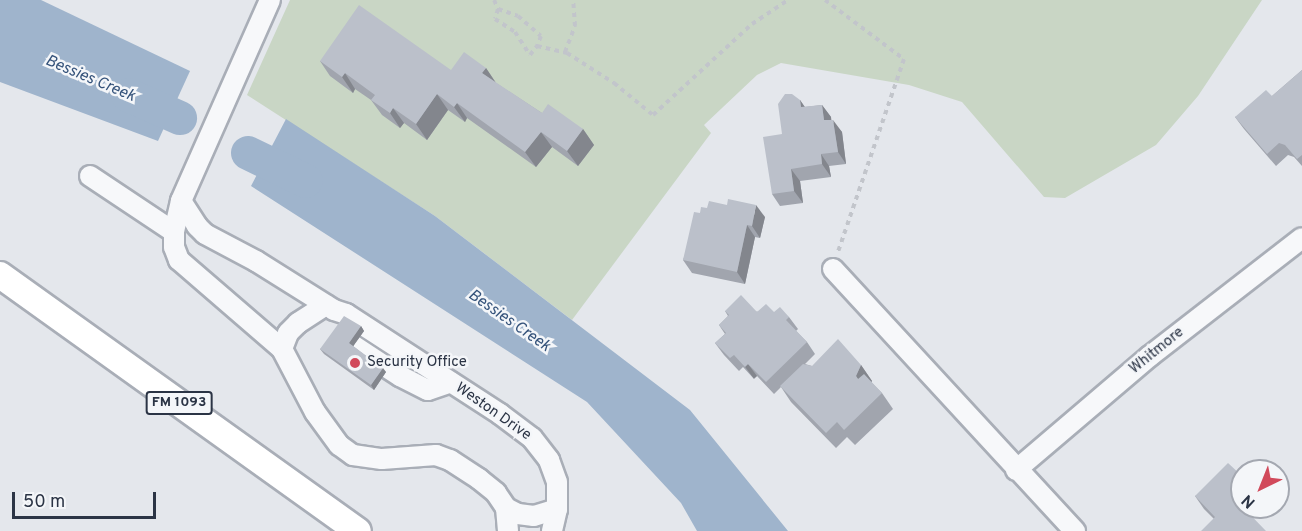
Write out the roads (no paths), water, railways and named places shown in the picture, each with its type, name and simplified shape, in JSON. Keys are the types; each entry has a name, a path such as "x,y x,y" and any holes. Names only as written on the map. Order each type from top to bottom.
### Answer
{"main road":[{"name":"FM 1093","path":"0,275 358,531"}],"street":[{"path":"270,0 181,201 174,231 174,247 179,260 282,349 315,412 339,445 353,455 365,458 436,455 450,460 496,493 506,508 508,531"},
{"path":"90,176 174,231"},
{"name":"Weston Drive","path":"181,201 205,234 256,261 332,315 346,314 516,425 542,449 554,470 557,482 557,509 552,531"},
{"name":"Whitmore","path":"1016,470 1150,356 1301,242"},
{"path":"833,269 1016,470 1075,531"},
{"path":"282,349 288,333 298,323 332,315"},
{"path":"354,346 400,376 428,390 451,382"},
{"path":"506,508 518,514 534,516 557,509"}],"water":[{"path":"0,0 41,0 190,71 158,141 0,82"},
{"path":"286,119 435,216 690,410 788,531 697,531 681,503 587,402 251,186"}],"waterway":[{"name":"Bessies Creek","path":"128,95 180,118"},
{"name":"Bessies Creek","path":"248,153 306,181"}],"place":[{"name":"Security Office","path":"355,363"}]}
